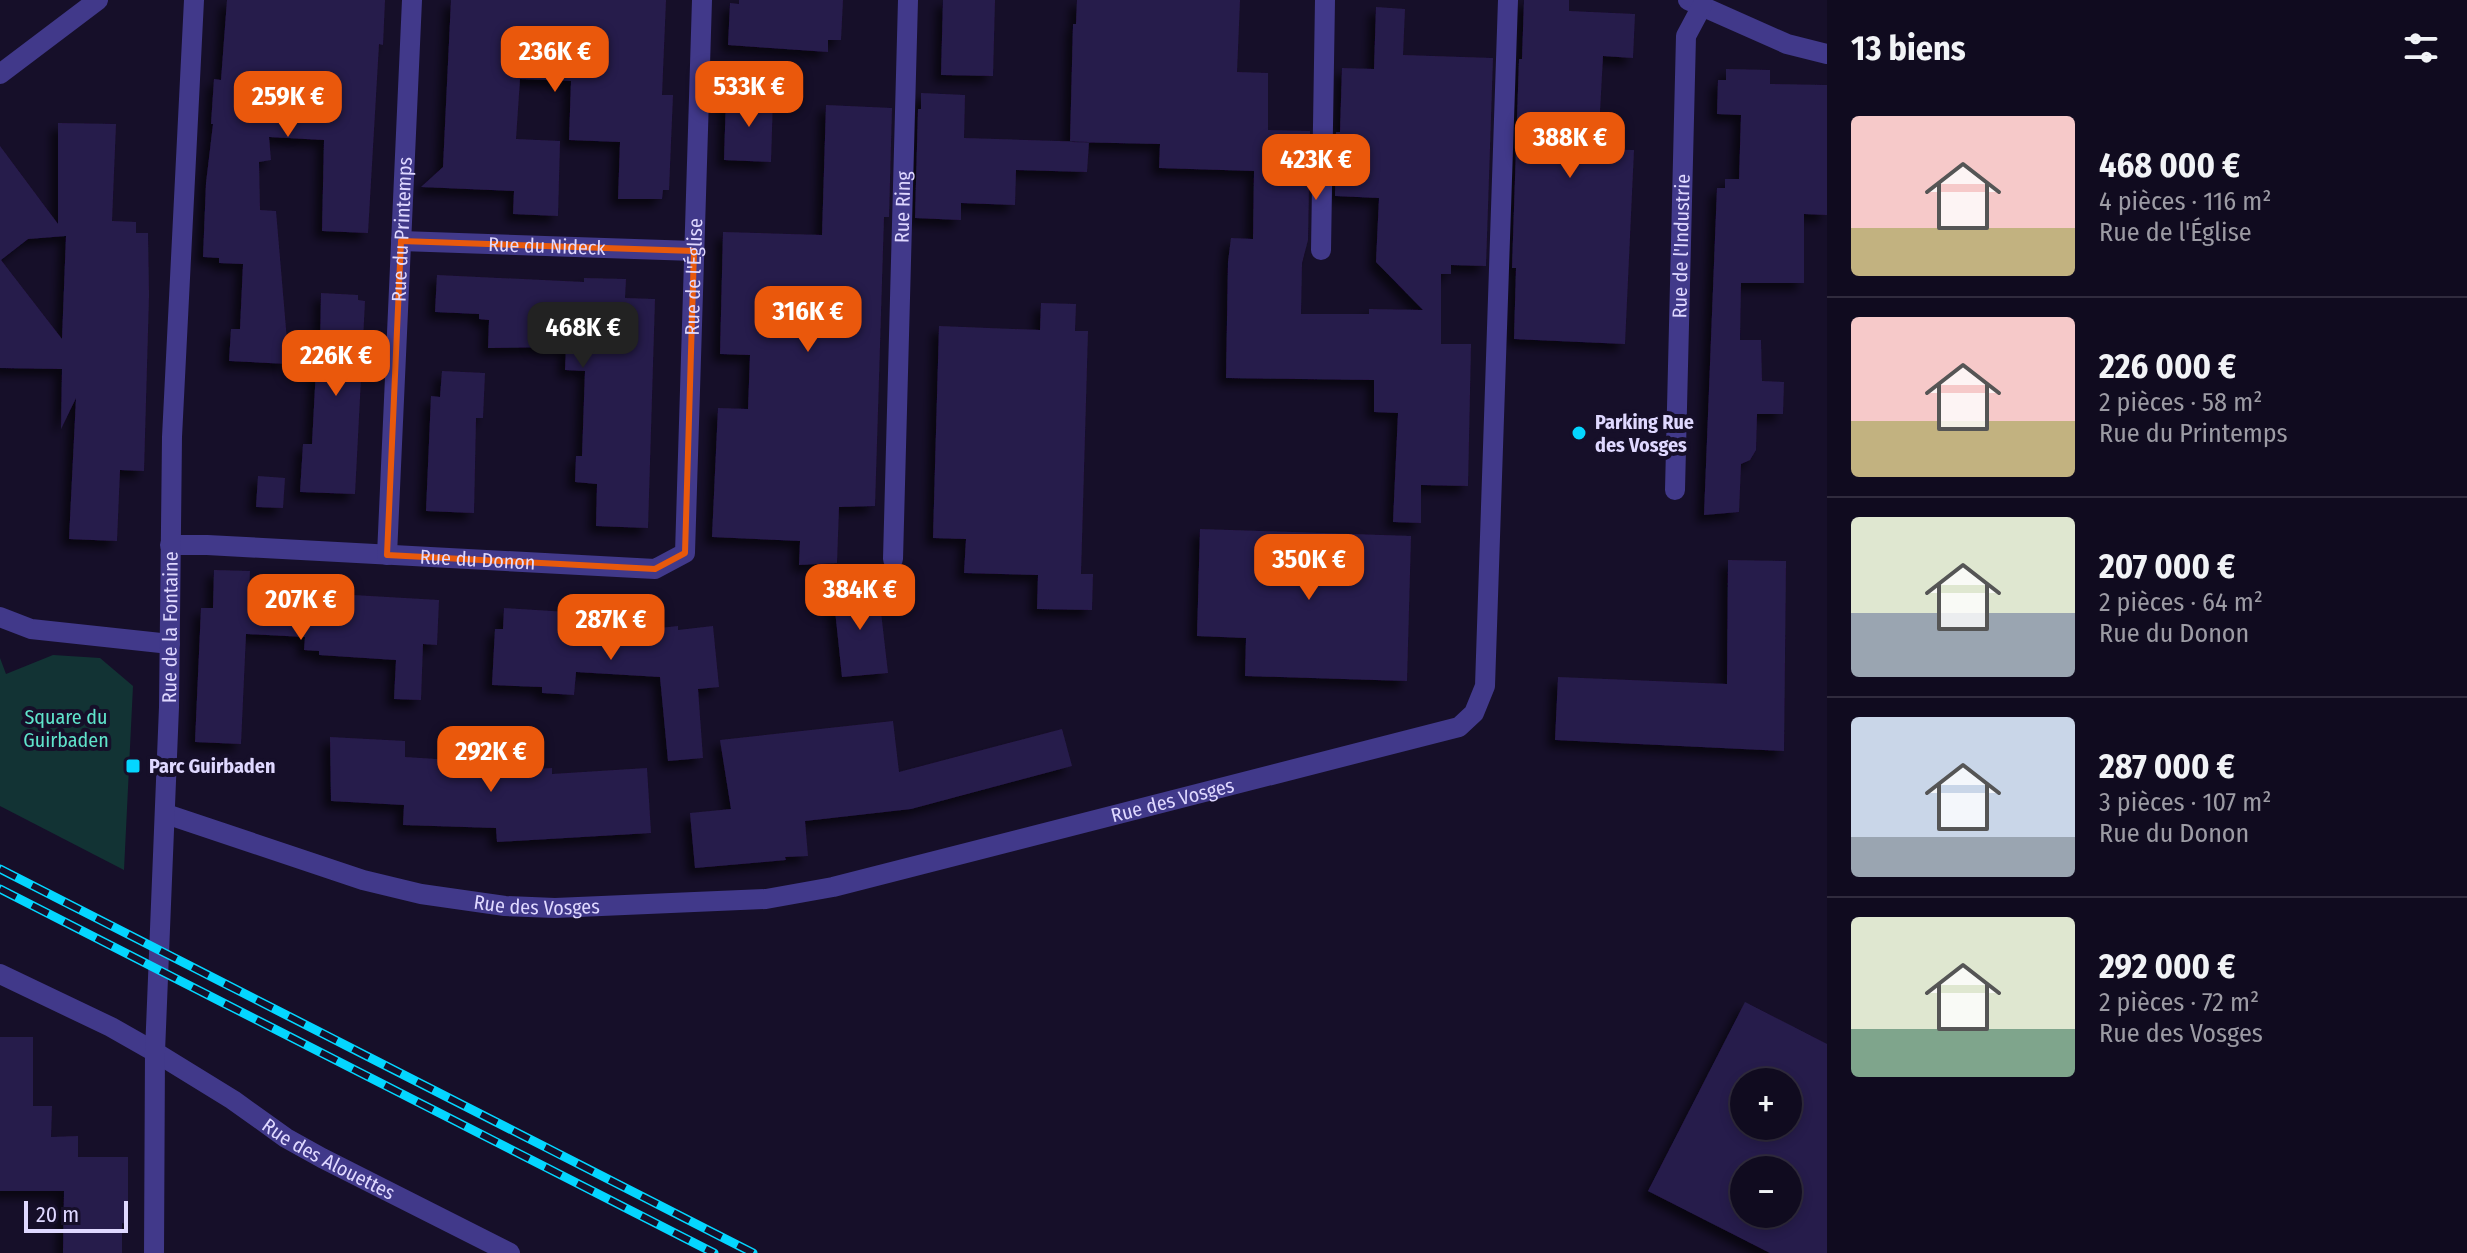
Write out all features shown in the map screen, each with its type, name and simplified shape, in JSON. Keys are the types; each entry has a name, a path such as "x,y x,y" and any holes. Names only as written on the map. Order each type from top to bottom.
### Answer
{"street":[{"path":"0,74 98,0"},
{"name":"Rue de la Fontaine","path":"154,1253 155,1052 166,814 176,343 194,0"},
{"name":"Rue du Printemps","path":"387,555 412,0"},
{"name":"Rue de l'Église","path":"685,553 702,0"},
{"name":"Rue Ring","path":"893,559 908,0"},
{"path":"1321,250 1325,0"},
{"name":"Rue des Vosges","path":"166,814 363,880 460,901 555,908 766,899 863,880 1459,727 1474,713 1485,686 1508,0"},
{"path":"1695,3 1787,44 1827,54"},
{"name":"Rue de l'Industrie","path":"1675,490 1686,36 1695,3"},
{"name":"Rue du Nideck","path":"401,241 694,251"},
{"name":"Rue du Donon","path":"170,545 655,569 685,553"},
{"path":"0,617 31,629 170,644"},
{"name":"Rue des Alouettes","path":"0,974 111,1027 233,1100 286,1138 510,1253"}],"highlighted area":[{"path":"401,241 694,251 685,553 655,569 387,555"}],"green space":[{"name":"Square du Guirbaden","path":"53,655 100,658 133,686 124,870 0,806 0,658 6,674"}],"building":[{"path":"227,0 385,0 383,45 379,44 368,233 322,231 324,140 269,137 271,160 259,162 260,210 276,211 289,364 229,361 231,329 240,329 243,264 219,263 219,258 203,257 214,79 221,80"},
{"path":"451,0 666,0 662,95 673,95 669,190 663,190 662,199 618,199 620,142 569,140 571,81 520,79 516,139 560,141 558,216 513,214 514,191 421,187 443,167"},
{"path":"739,0 843,0 841,40 828,40 828,52 728,45 730,3 739,4"},
{"path":"943,0 995,0 993,76 941,75"},
{"path":"1077,0 1240,0 1237,72 1268,73 1268,130 1310,131 1308,240 1302,263 1301,314 1369,314 1369,309 1423,310 1376,262 1379,198 1335,196 1336,132 1340,132 1342,68 1374,69 1376,7 1405,9 1403,55 1493,58 1486,266 1451,265 1451,274 1441,274 1441,344 1471,344 1468,486 1421,485 1421,523 1393,522 1398,413 1374,412 1374,380 1226,378 1231,238 1253,239 1254,171 1159,168 1160,144 1070,142 1073,24 1076,24"},
{"path":"1524,0 1569,0 1569,11 1635,14 1633,58 1603,56 1598,149 1634,150 1625,344 1514,339 1516,268 1512,268"},
{"path":"1726,69 1770,70 1770,84 1827,85 1827,215 1804,214 1804,283 1741,283 1740,340 1761,340 1762,381 1784,382 1783,414 1757,414 1756,450 1750,460 1741,464 1739,512 1704,515 1717,188 1725,188 1725,179 1739,179 1741,115 1717,114 1718,80 1726,80"},
{"path":"921,93 965,95 964,138 1089,142 1087,172 1016,170 1015,205 961,203 961,220 915,218"},
{"path":"726,97 773,98 771,162 724,160"},
{"path":"826,105 892,108 889,217 884,217 875,506 839,507 837,563 799,565 800,541 712,537 718,408 748,409 750,355 720,354 723,232 822,235"},
{"path":"58,123 116,124 112,221 136,222 136,233 148,233 149,295 144,471 120,470 117,541 69,539 76,398 61,429 62,369 0,368 0,146 58,224","holes":["66,236 62,339 1,260 28,239"]},
{"path":"437,275 584,282 584,278 626,279 625,298 655,299 648,528 596,526 597,484 575,482 576,456 582,456 585,371 565,370 566,347 488,348 489,320 479,319 479,314 435,312"},
{"path":"321,293 358,295 358,300 365,301 355,494 300,492 303,444 312,444"},
{"path":"1041,303 1076,304 1075,331 1088,331 1081,574 1093,574 1092,610 1037,609 1038,575 964,573 966,539 933,538 939,326 1040,330"},
{"path":"442,371 485,373 483,418 476,418 474,513 426,511 431,396 440,397"},
{"path":"258,476 285,478 283,508 256,507"},
{"path":"1200,529 1411,536 1407,681 1245,676 1246,638 1197,636"},
{"path":"1728,560 1786,561 1784,751 1555,740 1558,677 1727,684"},
{"path":"214,570 250,571 249,590 294,592 293,604 352,606 353,595 439,600 437,645 423,644 421,700 394,699 396,660 319,655 319,651 304,650 305,637 246,634 241,744 195,742 201,608 213,608"},
{"path":"878,586 888,673 842,677 833,591"},
{"path":"504,608 632,616 631,631 713,626 719,687 698,689 703,758 668,761 660,677 576,672 574,695 542,693 542,687 492,685 495,629 503,629"},
{"path":"893,721 899,772 1062,729 1072,766 911,809 805,821 808,856 695,868 690,813 731,809 720,740"},
{"path":"330,737 405,741 405,757 452,760 451,774 552,768 552,774 647,768 651,833 497,842 496,828 403,825 404,805 331,801"},
{"path":"1745,1002 1827,1044 1827,1253 1770,1253 1648,1191"},
{"path":"0,1037 33,1037 33,1106 52,1106 51,1137 78,1136 78,1157 128,1157 128,1224 122,1223 122,1253 63,1253 64,1191 0,1191"}],"railway":[{"path":"0,869 753,1253"},
{"path":"0,889 714,1253"}],"place":[{"name":"Parking Rue des Vosges","path":"1579,433"},
{"name":"Parc Guirbaden","path":"133,766"}]}
